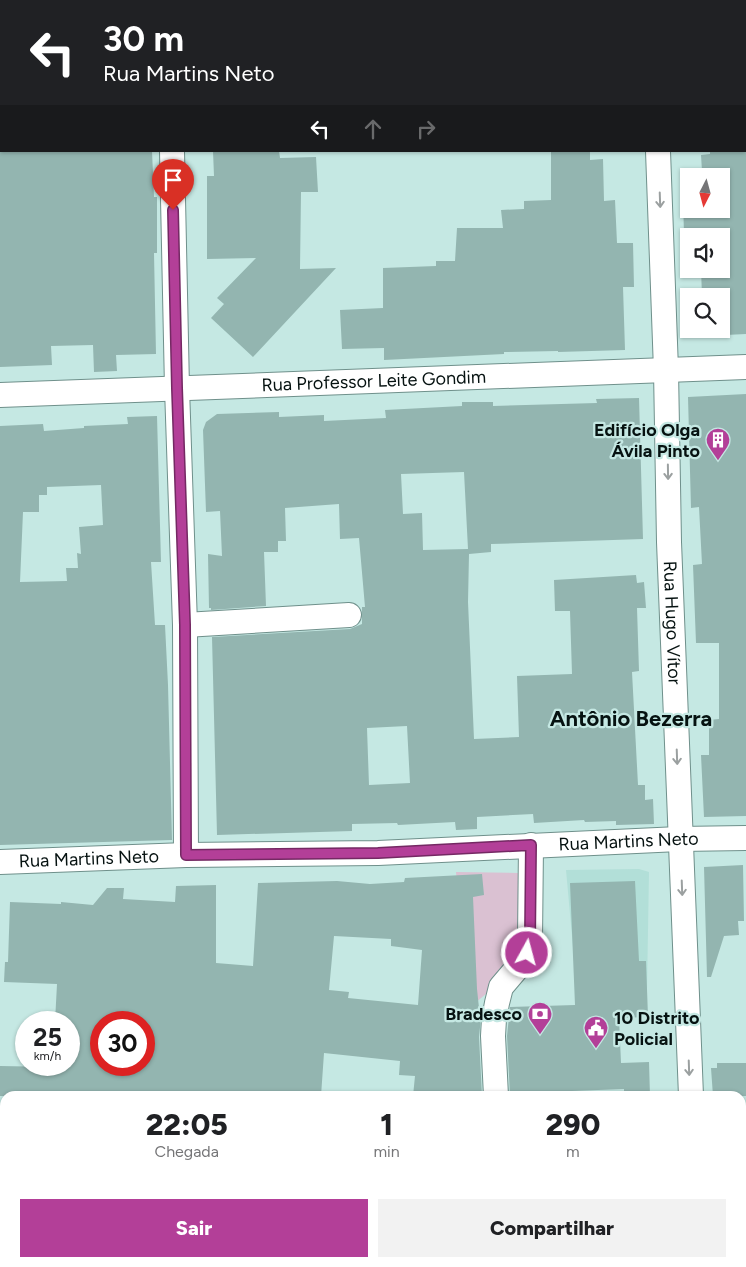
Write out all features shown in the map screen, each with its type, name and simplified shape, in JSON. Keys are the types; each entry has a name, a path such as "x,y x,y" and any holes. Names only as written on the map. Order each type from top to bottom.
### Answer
{"street":[{"path":"172,152 185,625 186,855"},
{"name":"Rua Hugo Vítor","path":"658,152 666,370 669,542 690,1091"},
{"name":"Rua Professor Leite Gondim","path":"0,395 746,367"},
{"path":"185,625 349,615"},
{"name":"Rua Martins Neto","path":"0,862 186,855 378,853 531,845 746,838"},
{"path":"496,1091 494,1018 501,987 518,968 527,953 530,939 531,845"}],"shaded area":[{"path":"639,869 649,872 647,989 577,991 566,870"},
{"path":"456,872 518,873 520,942 493,988 468,1009"}],"building":[{"path":"0,152 152,152 154,197 157,197 157,253 154,253 156,354 116,355 117,371 94,372 93,345 51,346 52,365 0,367"},
{"path":"213,152 279,152 280,158 316,157 318,192 301,192 300,269 336,268 253,357 211,318 224,304 217,298 256,258 207,259 207,176 214,176"},
{"path":"551,152 590,152 590,160 603,159 604,201 615,200 617,243 633,243 634,287 623,287 625,350 504,352 504,354 384,360 384,348 342,349 340,310 383,308 383,268 436,266 436,261 455,261 457,228 503,228 501,210 524,209 524,201 551,200"},
{"path":"710,152 746,152 746,334 730,335 730,288 702,288 701,278 730,278 730,228 684,228 684,218 730,218 730,168 702,168 701,155 710,154"},
{"path":"746,394 746,816 704,817 701,755 709,755 709,720 719,719 719,643 696,643 693,565 702,564 699,507 691,508 688,397"},
{"path":"639,398 643,539 491,544 491,552 469,554 468,602 474,739 519,737 517,676 572,674 570,611 555,611 554,580 636,575 637,583 644,582 646,608 637,608 639,671 632,672 638,785 645,785 645,800 653,799 654,824 616,825 616,821 585,822 584,820 534,823 533,814 477,817 477,829 456,830 455,822 398,825 397,823 352,824 352,831 217,835 212,637 350,629 362,624 362,607 365,607 359,538 340,539 339,504 285,508 286,541 278,541 278,552 264,552 266,606 211,610 209,608 208,554 222,556 220,511 206,512 203,430 206,422 217,414 279,412 279,417 324,415 324,421 386,418 385,410 462,406 462,402 493,402 493,406 597,403 596,399","holes":["464,472 468,549 423,550 422,513 403,514 401,474","407,726 410,783 369,785 367,728"]},
{"path":"157,416 161,562 151,562 155,625 165,625 172,840 0,845 0,426 43,424 44,431 84,428 84,426 128,424 127,417","holes":["101,485 103,525 79,527 81,554 77,553 78,568 66,568 67,581 20,582 23,512 39,512 39,495 47,495 47,487"]},
{"path":"743,865 744,921 738,921 739,935 724,936 711,977 707,977 704,867"},
{"path":"482,874 484,895 473,897 477,989 479,1008 482,1008 479,1037 482,1091 414,1091 415,1076 399,1075 400,1061 324,1053 321,1091 0,1091 0,1066 15,1066 15,1076 80,1076 80,1011 56,1011 57,984 4,982 5,962 8,962 10,902 61,904 61,902 93,905 107,888 124,888 123,899 175,902 176,886 216,885 216,963 253,966 258,883 337,881 370,884 404,882 405,878","holes":["334,936 391,939 391,946 422,950 418,1005 348,998 349,992 329,990"]},
{"path":"635,881 639,961 646,961 648,1017 619,1018 621,1063 649,1062 650,1091 624,1091 624,1089 510,1091 507,1036 510,1007 575,1005 570,883"},
{"path":"717,1063 746,1063 746,1091 713,1091 711,1068 717,1068"}],"place":[{"name":"Edifício Olga Ávila Pinto","path":"718,461"},
{"name":"Bradesco","path":"540,1035"},
{"name":"10 Distrito Policial","path":"596,1049"}],"district":[{"name":"Antônio Bezerra","path":"631,718"}],"route":[{"path":"173,210 185,625 186,855 378,853 531,845 530,939 527,953"}]}
